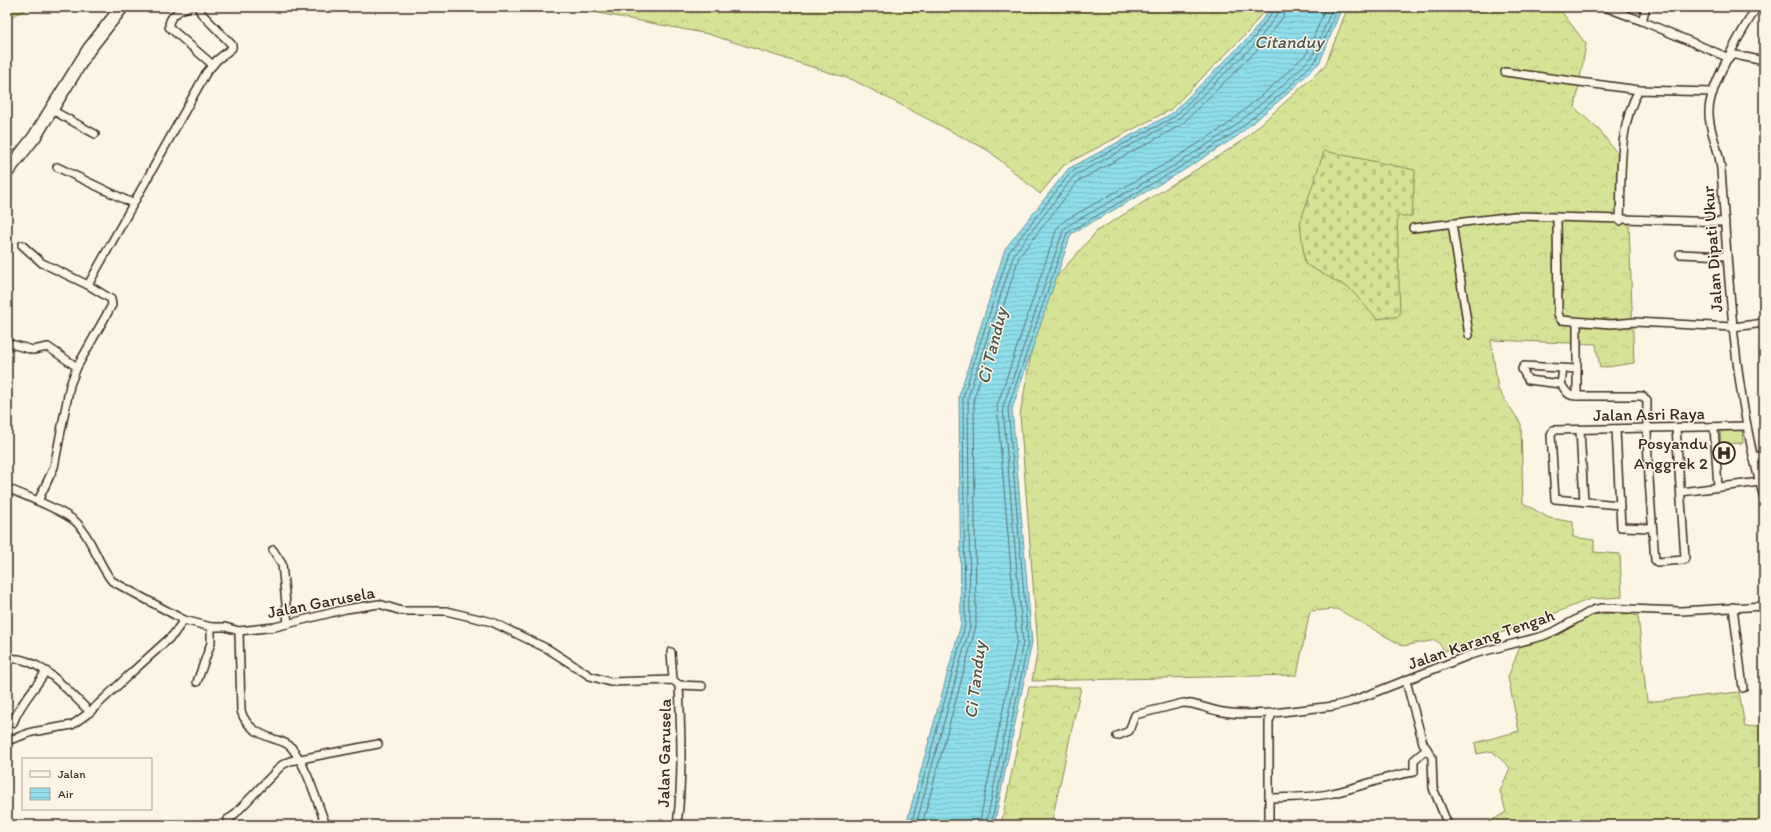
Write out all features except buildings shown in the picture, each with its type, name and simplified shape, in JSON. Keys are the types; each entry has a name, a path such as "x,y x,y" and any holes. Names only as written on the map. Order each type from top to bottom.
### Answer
{"highway":[{"path":"7,172 24,152 52,110 89,49 122,7"}],"street":[{"path":"188,7 173,16 169,21 169,26 213,65"},
{"path":"88,285 132,203 206,73 230,51 232,45 200,13 198,7"},
{"path":"1605,7 1730,56 1764,61"},
{"path":"1642,21 1646,7"},
{"path":"1745,7 1755,9"},
{"name":"Jalan Dipati Ukur","path":"1755,9 1713,92 1709,110 1710,125 1721,164 1726,256 1737,373 1753,457 1764,498"},
{"path":"1505,72 1640,90 1713,92"},
{"path":"1620,221 1624,139 1635,99 1640,90"},
{"path":"52,110 95,134"},
{"path":"57,167 132,203"},
{"path":"1413,228 1515,216 1620,221 1725,222"},
{"path":"1557,217 1558,314 1563,321 1611,324 1635,322 1733,327 1764,323"},
{"path":"1452,223 1469,335"},
{"path":"22,245 42,263 88,285 111,299 112,305 77,367 68,392 54,467 38,501"},
{"path":"1680,254 1726,256"},
{"path":"1577,322 1577,396"},
{"path":"7,343 33,350 48,347 77,367"},
{"path":"1561,384 1532,382 1528,380 1522,369 1524,366 1577,369"},
{"path":"1563,369 1561,384 1570,396 1642,396 1647,400 1646,429 1652,528 1657,562 1684,560 1685,558 1676,428"},
{"name":"Jalan Asri Raya","path":"1584,502 1555,500 1552,432 1747,426"},
{"path":"1714,427 1718,487"},
{"path":"1580,430 1584,502 1619,504"},
{"path":"1616,430 1621,526 1652,528"},
{"path":"1753,457 1764,456"},
{"path":"1681,492 1760,482"},
{"name":"Jalan Garusela","path":"7,488 38,501 77,523 88,538 105,572 112,581 184,620 211,627 225,627 239,630 288,624 340,611 379,604 402,611 446,611 492,622 548,649 583,672 602,680 610,682 673,680 679,685 681,773 677,825"},
{"path":"273,550 282,564 288,624"},
{"name":"Jalan Karang Tengah","path":"1117,736 1129,731 1135,715 1183,704 1191,703 1222,712 1247,714 1273,713 1334,706 1406,681 1475,653 1543,636 1593,610 1602,608 1681,611 1764,606"},
{"path":"1733,607 1743,688"},
{"path":"7,741 32,732 68,727 90,712 131,672 173,635 184,620"},
{"path":"197,682 211,642 211,627"},
{"path":"239,630 241,711 244,720 250,727 286,743 299,760 326,825"},
{"path":"671,652 673,680"},
{"path":"7,659 16,658 46,671 90,712"},
{"path":"13,723 21,705 36,688 46,671"},
{"path":"1406,681 1423,743 1434,761 1433,788 1448,825"},
{"path":"679,685 702,686"},
{"path":"1269,825 1269,721 1273,713"},
{"path":"228,819 232,817 282,765 299,760 378,744"},
{"path":"1269,798 1303,798 1332,793 1384,777 1414,772 1414,760 1427,749"}],"green space":[{"path":"7,7 31,7 7,19"},
{"path":"470,7 1267,7 1248,32 1170,110 1064,165 1040,194 989,151 853,80 708,34 588,11"},
{"path":"1348,7 1558,7 1586,44 1575,108 1600,131 1619,156 1616,211 1629,225 1634,363 1600,368 1596,344 1491,340 1498,389 1521,424 1523,503 1549,518 1573,522 1573,537 1594,540 1594,552 1620,554 1622,597 1590,599 1518,628 1471,641 1445,651 1436,640 1403,646 1337,609 1310,611 1297,675 1032,681 1038,649 1020,415 1042,293 1097,231 1241,142 1325,66"},
{"path":"1324,151 1415,170 1412,216 1397,216 1400,316 1377,319 1350,289 1305,264 1300,223"},
{"path":"1742,430 1743,443 1721,444 1720,431"},
{"path":"1621,612 1638,616 1647,702 1739,692 1745,727 1764,725 1764,825 1492,825 1491,821 1506,812 1500,791 1510,768 1492,751 1477,754 1475,743 1519,731 1508,677 1521,644 1592,615"},
{"path":"1029,687 1081,687 1051,825 1001,825"}],"water":[{"path":"1271,7 1342,7 1320,62 1288,93 1236,137 1181,172 1071,234 1012,409 1032,642 994,825 906,825 961,624 959,396 1005,249 1068,169 1171,114 1251,35"}],"place":[{"name":"Posyandu Anggrek 2","path":"1724,453"}],"water label":[{"name":"Citanduy","path":"1289,42"},
{"name":"Ci Tanduy","path":"992,346"},
{"name":"Ci Tanduy","path":"975,680"}]}
